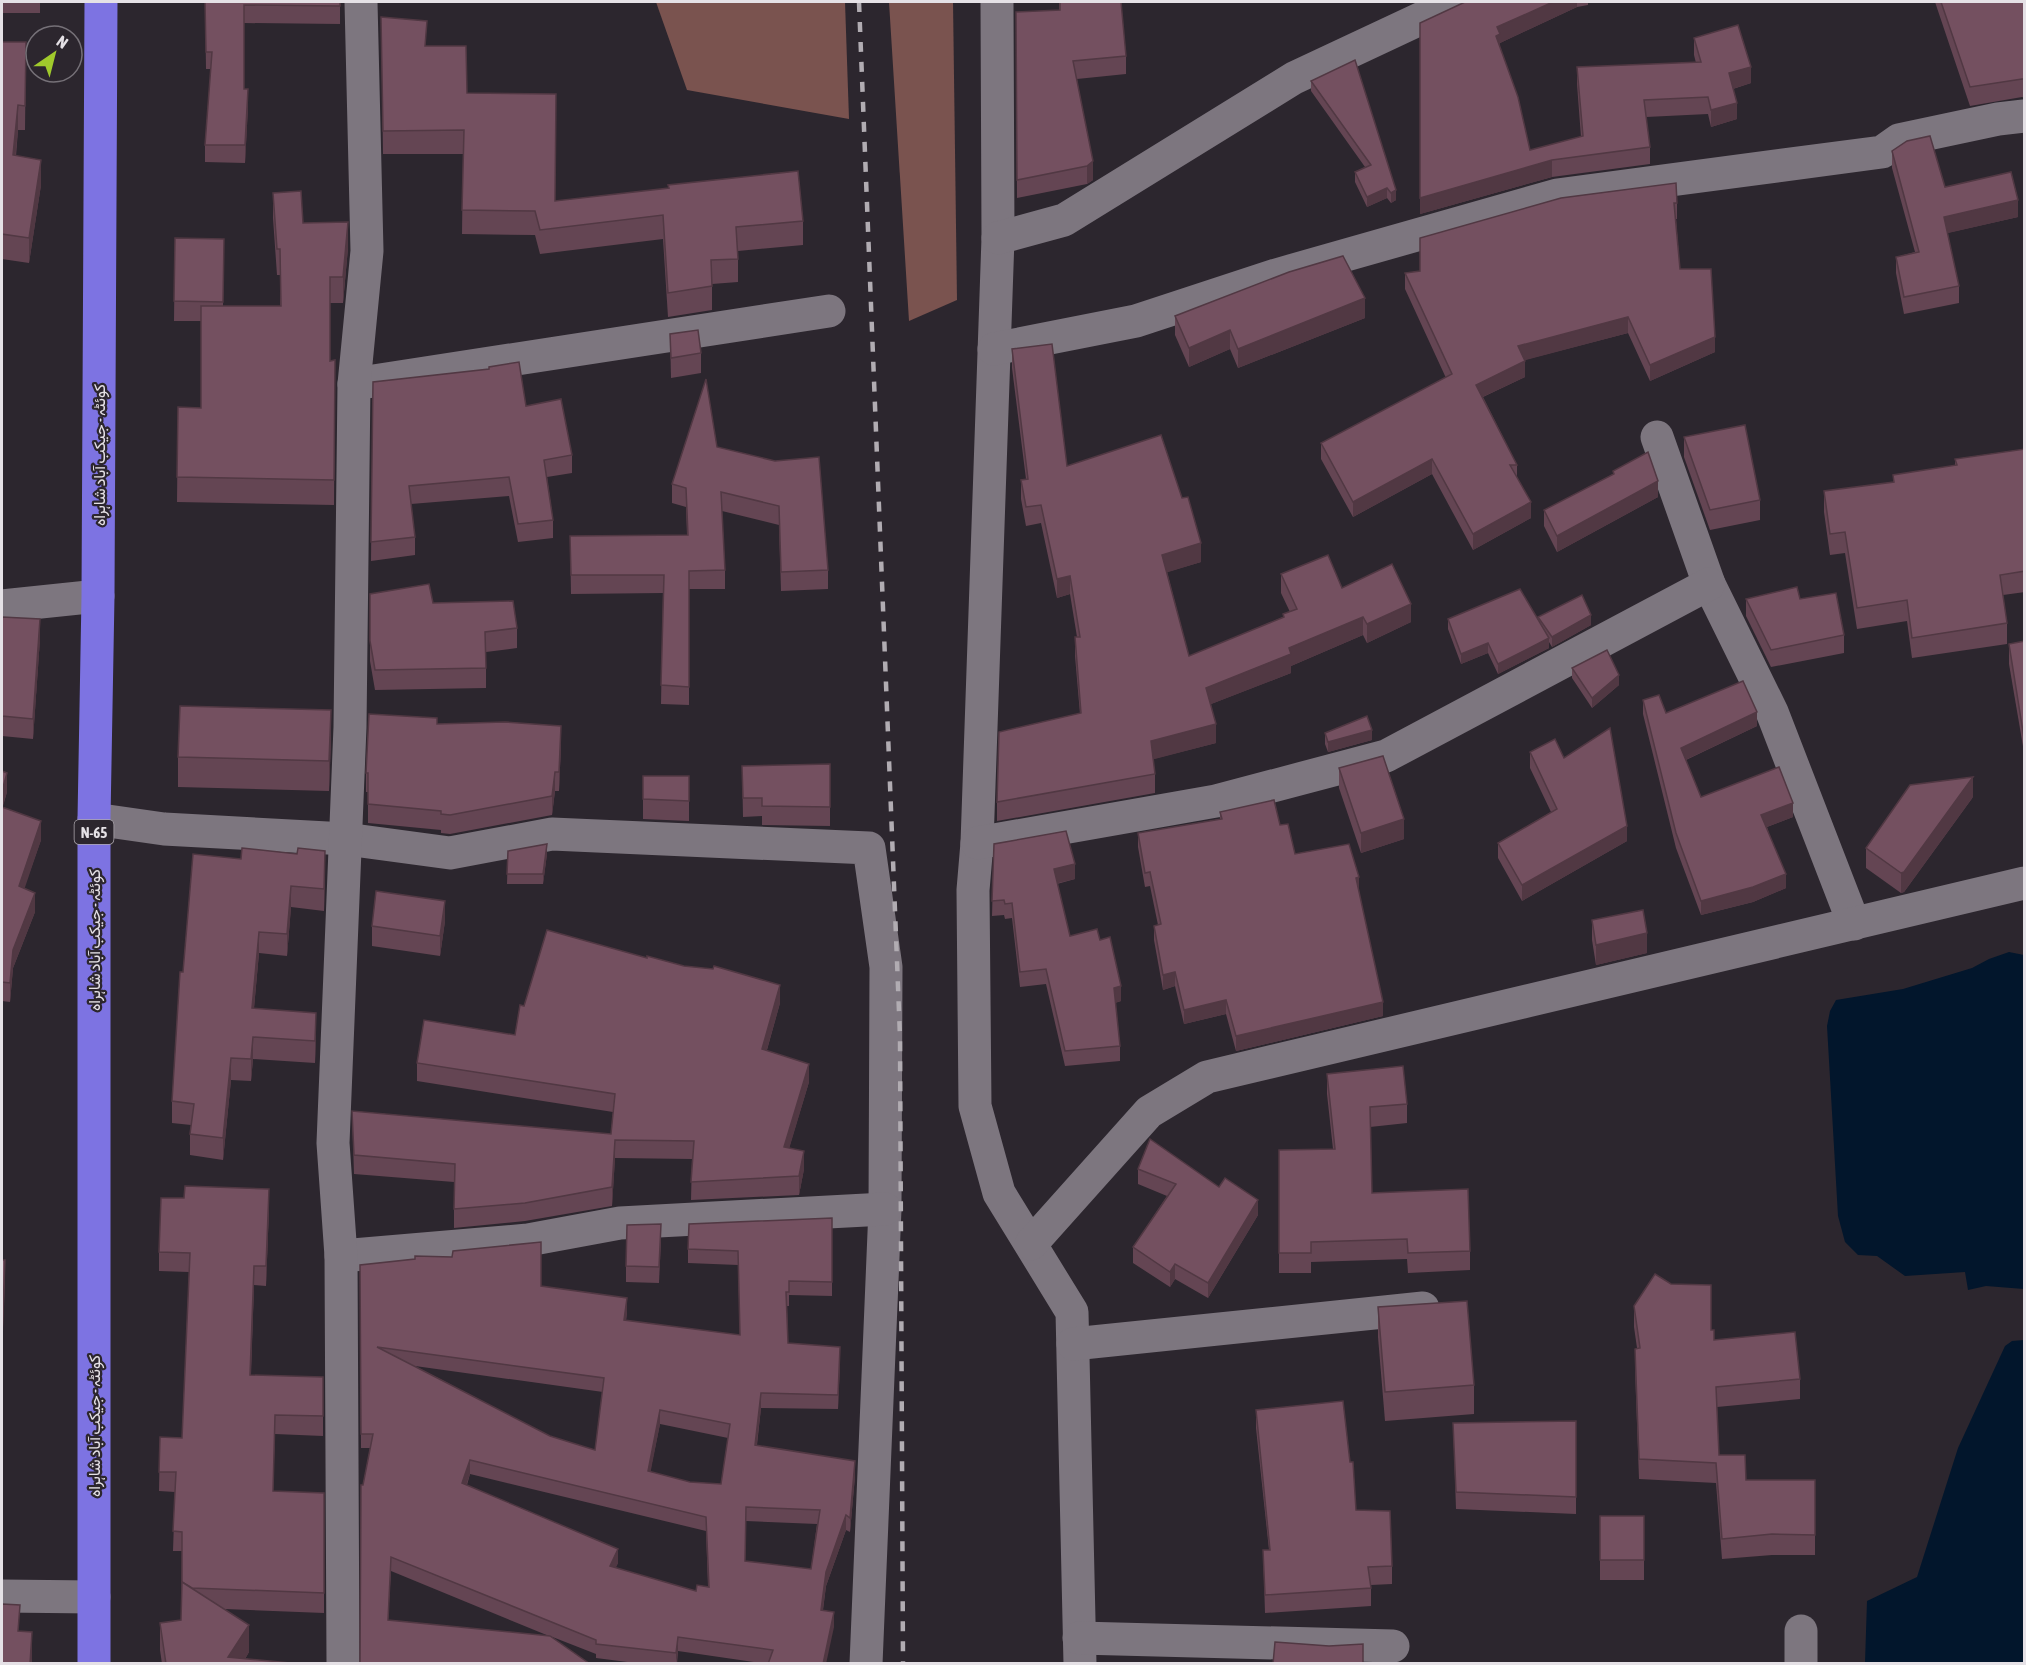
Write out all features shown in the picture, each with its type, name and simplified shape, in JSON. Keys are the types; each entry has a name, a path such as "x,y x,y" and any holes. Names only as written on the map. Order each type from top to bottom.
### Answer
{"highway":[{"name":"کوئٹہ - جیکب آباد شاہراہ","path":"94,1664 93,819 98,596 101,2"}],"street":[{"path":"343,1664 341,1256 333,1143 346,839 354,384 367,251 361,2"},
{"path":"997,2 998,238 977,843 973,890 975,1106 999,1192 1072,1312 1080,1651 1393,1646"},
{"path":"998,238 1064,220 1294,78 1456,2"},
{"path":"994,349 1136,321 1275,275 1557,195 1882,152 1899,140 1998,119 2025,116"},
{"path":"354,384 829,311"},
{"path":"1657,437 1709,584 1772,712 1854,924"},
{"path":"977,843 1216,801 1386,756 1709,584"},
{"path":"2,606 98,596"},
{"path":"93,819 164,829 346,839 450,853 552,834 868,848 886,967 885,1209 866,1664"},
{"path":"1031,1244 1149,1112 1208,1077 2025,883"},
{"path":"341,1256 528,1240 621,1223 885,1209"},
{"path":"1073,1344 1456,1305"},
{"path":"2,1596 94,1597"},
{"path":"1801,1631 1802,1664"}],"shaded area":[{"path":"656,2 845,2 849,119 687,90"},
{"path":"889,2 953,2 957,300 909,321"}],"water":[{"path":"2009,952 2024,955 2024,1289 1986,1286 1968,1290 1965,1272 1905,1276 1877,1256 1858,1255 1845,1242 1838,1216 1827,1026 1830,1011 1836,1000 1903,989 1972,968"},
{"path":"2024,1340 2024,1663 1865,1663 1867,1601 1917,1577 1958,1448 2005,1346 2012,1341"}],"building":[{"path":"205,2 340,2 340,6 244,5 244,89 248,89 245,145 205,145 212,52 206,52"},
{"path":"1060,2 1121,2 1126,56 1073,61 1093,161 1087,166 1017,180 1016,12 1060,10"},
{"path":"1465,2 1553,2 1497,27 1500,34 1496,36 1518,97 1530,150 1583,136 1577,67 1701,62 1694,38 1738,25 1751,67 1729,73 1737,103 1711,110 1708,97 1644,100 1650,147 1552,160 1420,198 1420,23"},
{"path":"1941,2 2025,2 2025,79 1970,87"},
{"path":"381,17 427,21 425,46 466,46 467,93 556,94 555,201 669,188 668,185 798,171 803,221 736,227 738,259 711,260 712,286 668,293 663,215 540,230 535,211 462,210 464,130 383,131"},
{"path":"2,42 24,42 25,106 18,105 13,155 41,160 29,238 2,234"},
{"path":"1355,60 1396,190 1391,193 1387,188 1367,197 1355,172 1371,165 1311,81"},
{"path":"1930,136 1945,187 2011,172 2018,200 1944,217 1959,286 1904,297 1896,257 1919,252 1892,151 1907,141"},
{"path":"1676,183 1677,203 1674,203 1680,269 1711,269 1715,337 1650,365 1628,317 1518,346 1525,361 1476,385 1517,465 1510,465 1531,502 1473,534 1432,459 1353,502 1321,443 1452,374 1405,273 1420,271 1420,238 1561,198"},
{"path":"301,191 303,223 348,222 343,277 330,277 330,361 335,360 334,480 177,477 178,407 201,408 201,306 281,306 280,249 277,249 273,193"},
{"path":"175,238 224,239 223,302 174,301"},
{"path":"1343,256 1365,298 1238,349 1230,330 1189,348 1175,316 1289,272"},
{"path":"698,330 701,353 671,358 670,334"},
{"path":"1052,344 1067,466 1161,435 1182,498 1188,497 1201,543 1162,555 1189,656 1284,617 1283,614 1297,609 1281,574 1328,555 1342,588 1392,564 1411,604 1367,624 1363,617 1289,648 1291,654 1206,688 1216,724 1151,741 1155,774 997,802 999,732 1081,713 1075,637 1080,637 1070,576 1057,579 1041,505 1026,507 1021,480 1028,479 1012,349"},
{"path":"519,362 526,406 561,399 572,455 544,460 553,520 518,524 509,477 409,486 415,537 371,542 373,382 489,369 489,367"},
{"path":"706,379 717,447 775,461 819,457 828,570 781,572 779,506 721,492 725,570 689,571 689,687 661,685 664,575 571,575 570,536 688,535 686,488 672,484"},
{"path":"1745,425 1760,500 1710,510 1684,437"},
{"path":"2025,449 2025,571 2000,575 2007,623 1912,638 1907,600 1857,608 1845,532 1830,534 1824,491 1894,482 1893,475 1957,465 1955,459"},
{"path":"1648,452 1658,481 1557,536 1544,510 1614,474 1613,471"},
{"path":"429,584 433,603 513,601 517,628 485,632 486,668 375,670 370,641 370,594"},
{"path":"1797,587 1800,599 1836,593 1844,635 1771,650 1746,599"},
{"path":"1520,589 1549,638 1498,664 1488,643 1461,654 1448,619"},
{"path":"1582,595 1591,615 1552,637 1538,617"},
{"path":"2,617 40,619 33,719 2,716"},
{"path":"2025,641 2025,738 2024,738 2009,644"},
{"path":"1607,650 1619,675 1592,698 1572,668"},
{"path":"1743,681 1757,712 1681,748 1701,797 1779,767 1793,803 1761,815 1786,874 1753,887 1701,901 1676,833 1643,700 1659,695 1666,713"},
{"path":"180,706 331,710 329,761 178,757"},
{"path":"369,714 437,718 437,724 505,722 561,726 559,772 555,772 552,796 450,815 441,814 441,811 368,804 368,773 366,773"},
{"path":"1367,716 1372,730 1328,742 1325,733"},
{"path":"1610,728 1627,826 1522,885 1498,843 1557,809 1530,752 1555,739 1564,758"},
{"path":"1383,756 1404,819 1361,833 1339,768"},
{"path":"830,764 830,807 762,806 762,798 743,798 742,766"},
{"path":"2,771 7,773 2,791"},
{"path":"643,776 689,776 689,801 643,799"},
{"path":"1973,777 1904,872 1901,873 1866,848 1910,785"},
{"path":"1274,800 1280,825 1288,824 1295,854 1349,844 1359,877 1356,878 1383,1002 1236,1036 1226,1000 1184,1010 1175,972 1163,975 1154,926 1161,924 1150,872 1145,873 1138,833 1222,819 1220,812"},
{"path":"2,807 41,821 19,886 35,893 13,950 10,983 2,982"},
{"path":"1066,831 1075,864 1054,869 1070,936 1097,929 1100,940 1110,937 1121,986 1114,988 1120,1046 1065,1051 1046,969 1020,972 1012,903 1005,904 1004,900 992,901 994,844"},
{"path":"547,844 543,874 507,874 508,851"},
{"path":"242,848 297,854 298,848 325,851 324,889 291,886 287,934 259,932 252,1008 316,1013 315,1041 253,1037 251,1059 231,1058 223,1138 190,1134 194,1104 172,1101 180,972 183,972 193,854 241,859"},
{"path":"376,891 445,901 440,936 372,926"},
{"path":"1643,910 1647,933 1596,945 1592,920"},
{"path":"547,930 647,958 647,956 684,966 713,969 714,966 780,985 762,1049 809,1064 784,1147 804,1151 799,1176 691,1182 694,1141 615,1140 612,1187 525,1203 454,1209 455,1164 354,1155 352,1111 611,1134 615,1094 417,1063 424,1020 515,1035 520,1005 524,1006"},
{"path":"1403,1066 1407,1104 1370,1107 1372,1193 1468,1189 1470,1251 1408,1253 1407,1239 1311,1242 1311,1253 1279,1253 1279,1150 1335,1149 1327,1074"},
{"path":"1150,1139 1219,1187 1225,1178 1258,1200 1208,1283 1175,1264 1170,1272 1133,1247 1176,1184 1138,1169"},
{"path":"185,1186 269,1189 266,1266 254,1266 250,1375 323,1377 323,1416 275,1415 273,1491 324,1493 324,1593 192,1588 182,1582 182,1532 173,1531 176,1472 159,1472 160,1437 182,1438 190,1253 159,1252 161,1198 184,1198"},
{"path":"832,1218 832,1282 789,1281 789,1292 786,1292 788,1343 840,1347 838,1395 761,1393 755,1445 855,1461 850,1518 846,1515 826,1572 821,1610 834,1612 823,1664 768,1664 773,1650 678,1637 676,1653 596,1644 596,1640 391,1557 388,1620 550,1636 590,1664 360,1664 361,1485 363,1485 373,1434 361,1434 360,1265 415,1259 415,1256 452,1257 453,1251 541,1242 541,1286 627,1298 624,1320 740,1335 738,1251 688,1249 689,1224","holes":["377,1347 604,1378 595,1450 550,1436","660,1410 730,1424 721,1484 690,1482 648,1471","470,1460 706,1517 709,1587 697,1585 696,1591 610,1566 618,1549 462,1483","746,1507 820,1510 811,1569 745,1561"]},
{"path":"661,1224 659,1267 626,1266 627,1225"},
{"path":"2,1260 5,1260 2,1334"},
{"path":"1655,1274 1671,1284 1711,1285 1711,1330 1714,1330 1714,1340 1795,1332 1800,1379 1716,1387 1719,1455 1745,1455 1746,1480 1815,1480 1815,1535 1772,1534 1722,1539 1716,1463 1639,1459 1635,1349 1640,1348 1634,1306"},
{"path":"1467,1301 1474,1385 1385,1392 1378,1307"},
{"path":"1343,1401 1350,1462 1353,1462 1356,1510 1390,1511 1392,1566 1368,1567 1371,1588 1265,1595 1263,1550 1270,1550 1256,1410"},
{"path":"1576,1421 1576,1497 1456,1492 1453,1423"},
{"path":"1600,1516 1644,1516 1644,1560 1600,1560"},
{"path":"182,1582 249,1625 228,1657 301,1664 166,1664 160,1623 181,1620"},
{"path":"2,1604 20,1605 18,1631 32,1632 30,1664 2,1664"},
{"path":"1275,1642 1329,1646 1363,1644 1363,1664 1273,1664"}],"railway":[{"path":"859,2 900,1037 903,1664"}]}
